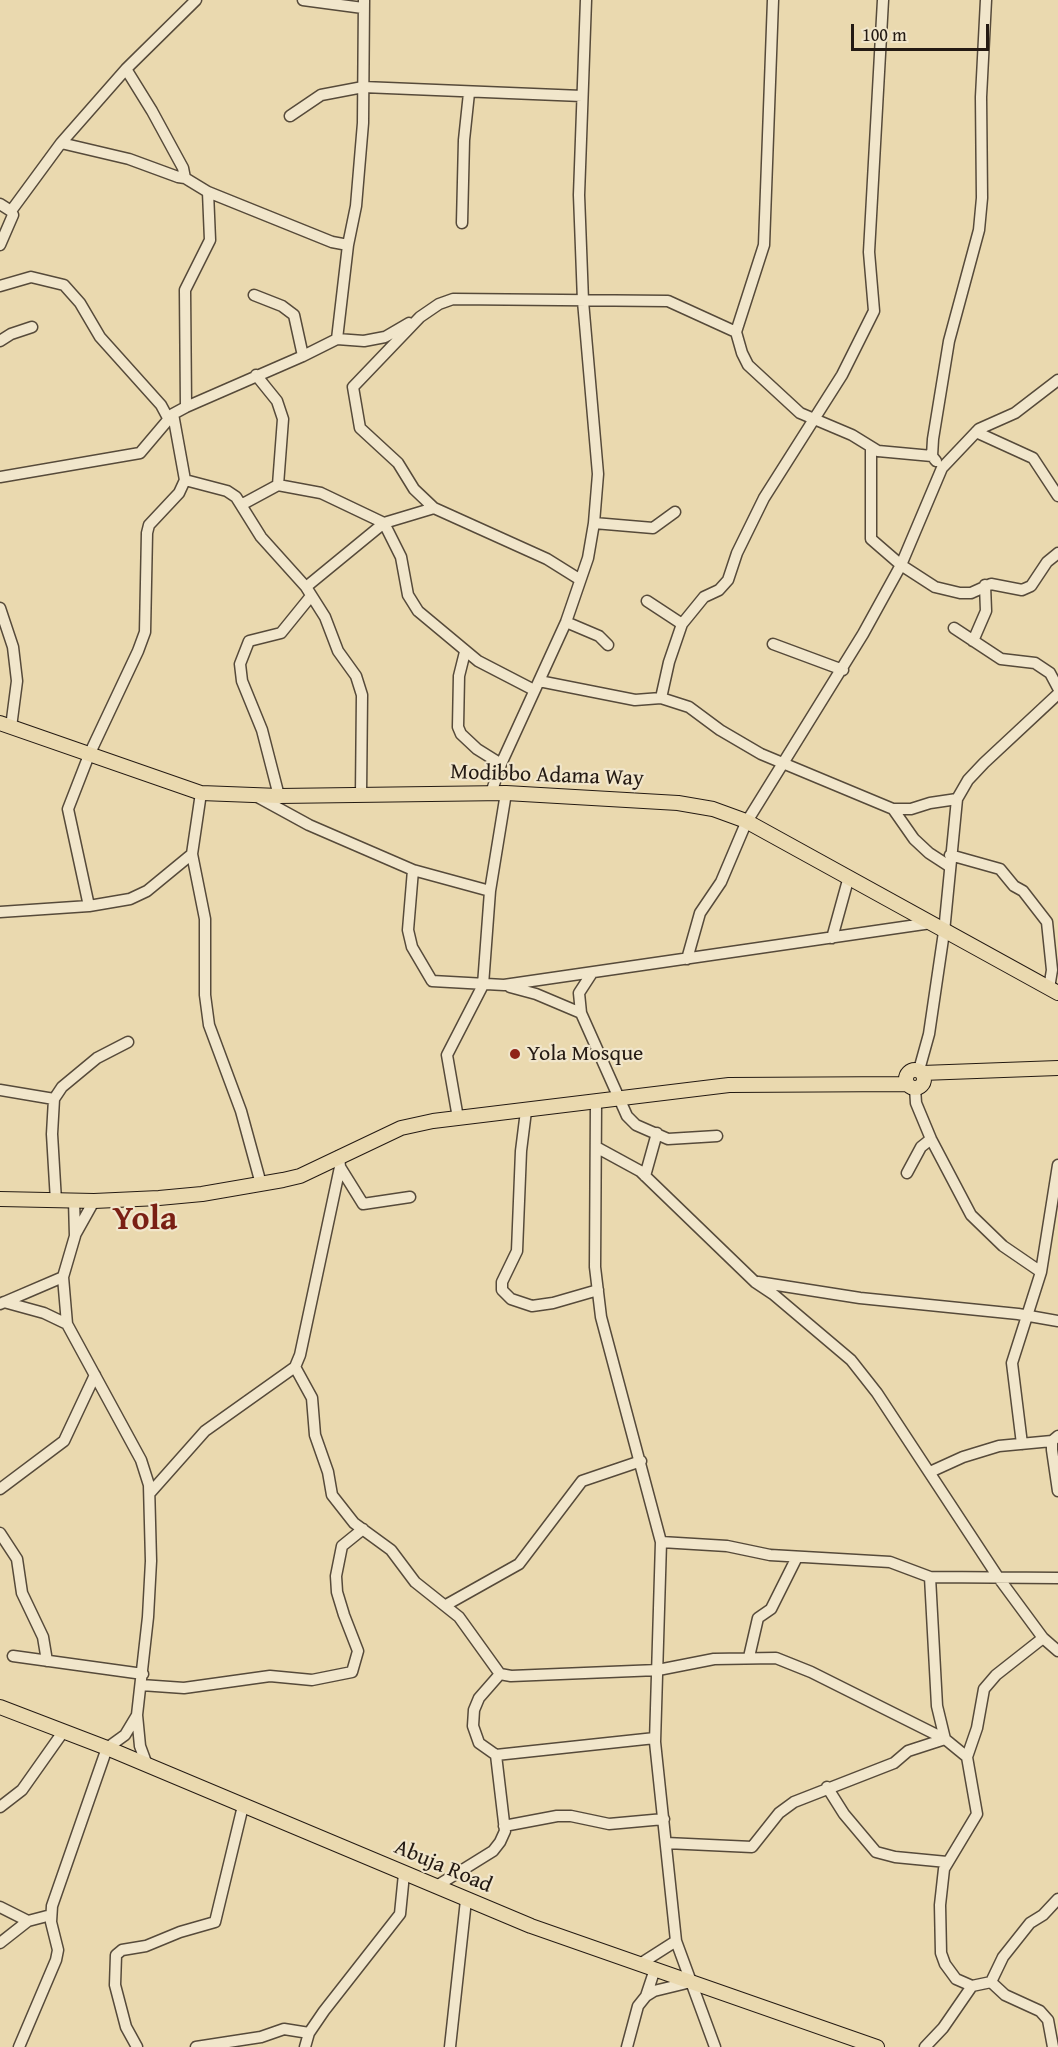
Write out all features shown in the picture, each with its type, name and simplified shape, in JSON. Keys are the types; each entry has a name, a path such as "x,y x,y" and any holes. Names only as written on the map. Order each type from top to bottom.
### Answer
{"main road":[{"name":"Modibbo Adama Way","path":"5,725 201,793 256,796 499,793 678,803 713,809 746,823 1054,991"},
{"path":"0,1199 94,1201 202,1194 261,1184 300,1176 340,1162 401,1128 458,1118 729,1086 883,1085 955,1073 1058,1068"},
{"name":"Abuja Road","path":"0,1707 107,1748 531,1926 877,2047"}],"street":[{"path":"10,211 61,143 126,69 196,0"},
{"path":"303,0 364,4 363,123 356,206 348,245 337,339"},
{"path":"458,1118 447,1055 483,985 501,764 566,622 588,558 594,523 598,474 583,301 579,195 586,0"},
{"path":"773,0 764,245 736,332 748,365 800,413 852,435 871,448 898,455 932,456"},
{"path":"661,698 669,662 682,624 704,597 723,587 765,498 812,418 842,375 874,311 869,252 883,0"},
{"path":"942,468 932,456 949,341 979,230 982,198 981,97 986,0"},
{"path":"126,69 183,168 185,178"},
{"path":"290,116 321,94 363,87 416,87 469,93 582,96"},
{"path":"462,223 464,141 469,93"},
{"path":"61,143 129,159 185,178 208,192 332,242 348,245"},
{"path":"186,407 185,290 210,240 208,192"},
{"path":"0,204 13,215 0,245"},
{"path":"0,286 31,277 64,285 80,303 100,337 161,405 168,418 186,407 337,339 364,341 385,338 439,304 453,299 668,300 736,332"},
{"path":"254,295 282,306 294,315 303,356"},
{"path":"420,317 353,387 360,428 398,463 414,489 434,508 547,559 579,579"},
{"path":"0,341 11,333 32,327"},
{"path":"256,375 277,400 283,419 278,485"},
{"path":"687,959 700,913 721,882 746,823 843,670 901,565 942,468 976,432 1015,413 1058,380"},
{"path":"0,477 140,453 173,414"},
{"path":"89,906 69,809 89,755 138,651 144,632 149,525 179,493 185,480 173,414"},
{"path":"976,432 1033,458 1058,496"},
{"path":"871,448 871,539 901,565 945,591 971,593 985,585 1022,590 1031,586 1047,562 1058,553"},
{"path":"185,480 227,490 236,497 261,537 308,592 325,617 338,651 356,676 362,695 361,794"},
{"path":"241,505 278,485 321,493 384,524 405,568 411,604 465,652 537,685 635,700 661,698 689,706 742,744 893,809 911,809 930,803 957,799"},
{"path":"279,796 262,730 242,681 240,664 249,641 281,633 308,592 384,524 434,508"},
{"path":"594,523 653,528 675,512"},
{"path":"973,641 986,611 985,585"},
{"path":"647,601 682,624"},
{"path":"0,608 13,647 17,681 5,725"},
{"path":"566,622 599,636 608,645"},
{"path":"954,628 1001,659 1035,663 1050,673 1058,688"},
{"path":"774,644 843,670"},
{"path":"465,652 459,676 458,727 461,734 477,749 501,764"},
{"path":"1041,1272 1003,1246 972,1215 931,1139 916,1103 915,1079 929,1034 944,932 949,860 957,799 968,780 984,763 1058,694"},
{"path":"201,793 192,854 205,919 205,995 209,1025 241,1111 261,1184"},
{"path":"256,796 309,825 413,870 490,891"},
{"path":"893,809 914,839 928,853 949,860 1000,869 1014,886 1023,891 1047,922 1054,991"},
{"path":"0,912 89,906 130,899 147,891 192,854"},
{"path":"413,870 408,930 412,947 425,973 432,981 504,985 931,923"},
{"path":"832,938 848,879"},
{"path":"592,973 579,993 581,1013 627,1116 636,1125 657,1132 668,1139 717,1136"},
{"path":"504,985 536,994 581,1013"},
{"path":"56,1201 52,1134 54,1099 62,1087 97,1058 129,1042"},
{"path":"0,1090 54,1099"},
{"path":"596,1103 595,1267 601,1317 661,1542 655,1738 676,1941 715,2047"},
{"path":"526,1111 520,1151 517,1251 502,1282 502,1290 511,1299 532,1306 553,1303 598,1290"},
{"path":"645,1176 657,1132"},
{"path":"907,1173 921,1147 931,1139"},
{"path":"596,1148 645,1176 755,1282 773,1294 851,1360 930,1472 998,1577 1044,1638 1058,1652"},
{"path":"340,1162 363,1204 410,1197"},
{"path":"150,1493 205,1431 295,1367 300,1355 340,1162"},
{"path":"1022,1444 1012,1362 1041,1272 1058,1165"},
{"path":"74,1200 75,1236"},
{"path":"94,1201 75,1236 63,1276 67,1324 141,1460 150,1493 151,1561 142,1680 137,1715 140,1746 147,1765"},
{"path":"2,1303 63,1276"},
{"path":"755,1282 860,1298 1058,1321"},
{"path":"2,1303 44,1313 67,1324"},
{"path":"295,1367 312,1398 315,1435 328,1472 332,1495 344,1512 391,1550 415,1582 459,1617 500,1674 511,1676 658,1670 714,1659 776,1658 793,1663 945,1739 967,1757"},
{"path":"0,1489 64,1441 95,1375"},
{"path":"930,1472 963,1457 999,1446 1055,1438 1058,1491"},
{"path":"446,1605 519,1564 582,1481 641,1461"},
{"path":"13,1656 184,1688 270,1676 312,1680 352,1672 358,1651 344,1615 336,1576 342,1546 363,1529"},
{"path":"0,1533 19,1564 22,1593 43,1637 46,1661"},
{"path":"661,1542 727,1546 770,1555 890,1562 930,1577 1058,1578"},
{"path":"749,1657 758,1618 771,1609 797,1557"},
{"path":"930,1577 937,1706 945,1739"},
{"path":"1044,1638 987,1682 977,1728 967,1757 977,1814 944,1869 940,1905 941,1953 945,1964 956,1979 972,1986 991,1983 1005,1995 1040,2011 1048,2020 1053,2047"},
{"path":"500,1674 478,1698 473,1725 479,1743 496,1755 655,1738"},
{"path":"20,2047 57,1960 58,1950 51,1915 52,1906 107,1748 125,1735 137,1715"},
{"path":"0,1807 22,1790 63,1732"},
{"path":"666,1843 752,1846 779,1813 794,1802 827,1787 894,1763 908,1751 945,1739"},
{"path":"435,1887 493,1851 500,1842 504,1826 496,1755"},
{"path":"827,1787 844,1814 876,1852 895,1857 947,1862"},
{"path":"137,2047 126,2027 114,1985 116,1955 122,1950 146,1946 180,1932 215,1922 243,1806"},
{"path":"504,1826 557,1816 571,1816 609,1824 664,1819"},
{"path":"305,2047 309,2033 353,1971 400,1914 404,1874"},
{"path":"991,1983 1003,1957 1030,1923 1043,1915 1058,1899"},
{"path":"450,2047 466,1900"},
{"path":"0,1907 28,1921"},
{"path":"0,1943 28,1921 51,1915"},
{"path":"640,1964 676,1941"},
{"path":"646,1996 655,1969"},
{"path":"627,2047 638,2006 646,1996 654,1991 691,1982"},
{"path":"925,2047 943,2028 972,1986"},
{"path":"196,2047 261,2037 284,2029 309,2033"}],"place":[{"name":"Yola Mosque","path":"515,1054"}],"district":[{"name":"Yola","path":"145,1220"}]}
